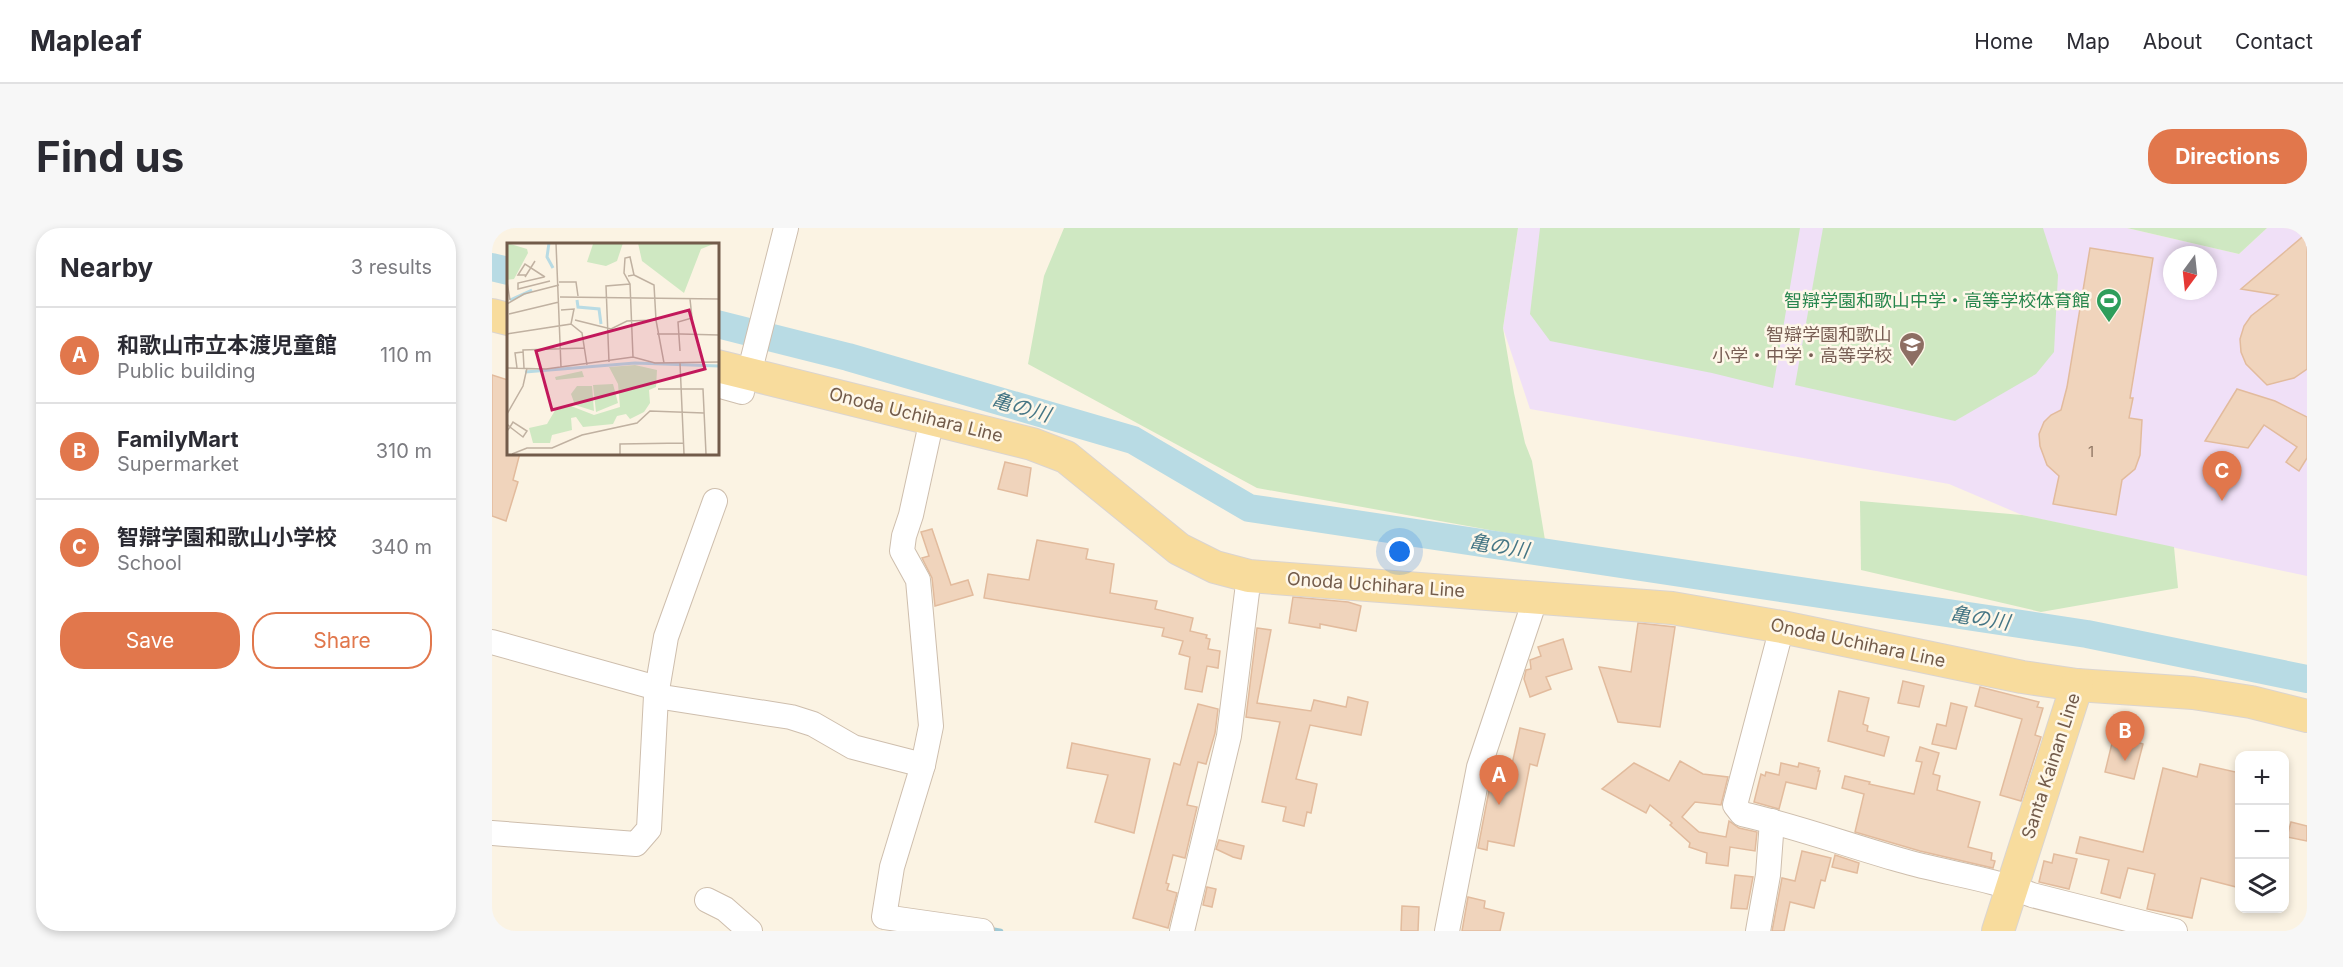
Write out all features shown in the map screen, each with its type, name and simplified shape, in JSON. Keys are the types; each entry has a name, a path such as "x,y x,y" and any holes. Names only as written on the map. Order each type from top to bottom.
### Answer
{"main road":[{"path":"492,315 507,319"},
{"name":"Onoda Uchihara Line","path":"718,366 748,376 1032,444 1066,457 1179,549 1215,567 1249,576 1672,608 1782,627 2022,677 2077,684"},
{"name":"Santa Kainan Line","path":"1998,931 2077,684 2193,693 2251,702 2307,716"}],"street":[{"path":"718,385 748,376 786,228"},
{"path":"932,419 902,551 918,580 931,726 923,765 905,817 892,867 883,924 982,931"},
{"path":"492,833 636,844 649,829 656,692 666,637 715,501"},
{"path":"1182,931 1229,736 1249,576"},
{"path":"1447,931 1479,766 1536,597"},
{"path":"1782,627 1735,805 1742,814 1901,861 2013,887 2032,895 2175,931"},
{"path":"492,642 656,692 791,717 813,724 853,747 923,765"},
{"path":"1758,931 1768,874 1772,821"},
{"path":"707,900 724,909 750,931"}],"shaded area":[{"name":"智辯学園和歌山 小学・中学・高等学校","path":"1518,228 2127,228 2205,246 2163,246 2163,300 2217,300 2217,249 2239,254 2267,228 2307,228 2307,576 2022,515 1949,484 1530,409 1503,328"}],"green space":[{"path":"1064,228 1518,228 1503,328 1514,393 1525,443 1532,461 1545,540 1257,488 1028,364 1044,276"},
{"path":"1540,228 1800,228 1773,388 1712,373 1550,341 1530,314"},
{"path":"1823,228 2043,228 2058,275 2054,352 2036,374 1955,421 1795,385"},
{"path":"2127,228 2267,228 2239,254 2217,249 2217,246 2205,246"},
{"path":"1860,501 2022,515 2174,547 2178,588 2041,612 1861,570"}],"building":[{"path":"2307,233 2307,369 2294,378 2267,385 2246,364 2241,352 2240,339 2244,326 2251,316 2278,295 2241,289"},
{"path":"2090,248 2153,258 2130,398 2133,398 2129,418 2142,420 2140,455 2135,469 2122,480 2116,515 2053,504 2059,476 2047,465 2040,446 2039,434 2044,422 2061,410 2067,387"},
{"path":"492,375 507,380 507,454 520,454 513,480 518,482 506,521 492,516"},
{"path":"2237,389 2275,401 2307,417 2307,458 2299,471 2286,462 2297,447 2264,425 2248,448 2205,441"},
{"path":"1005,462 1031,468 1027,496 998,489"},
{"path":"932,529 951,585 968,580 973,595 935,606 932,578 922,558 929,556 921,532"},
{"path":"1037,540 1088,549 1086,559 1114,564 1110,593 1157,601 1155,609 1193,618 1190,631 1207,635 1206,638 1210,639 1208,649 1220,651 1218,668 1207,666 1202,692 1185,689 1190,657 1179,654 1183,641 1162,636 1164,628 984,598 988,574 1029,580"},
{"path":"1293,597 1348,602 1361,606 1356,631 1320,624 1320,628 1289,623"},
{"path":"1638,623 1675,627 1660,727 1618,722 1599,667 1631,672"},
{"path":"1257,628 1271,630 1257,703 1311,711 1314,700 1346,707 1348,697 1368,702 1361,735 1310,725 1296,779 1317,784 1311,813 1307,812 1304,826 1283,821 1286,807 1262,802 1280,722 1246,717"},
{"path":"1563,639 1572,669 1546,677 1551,689 1530,697 1524,679 1526,670 1531,669 1530,660 1541,656 1538,647"},
{"path":"1903,681 1924,686 1919,707 1898,703"},
{"path":"1980,687 2039,702 2037,707 2043,708 2035,735 2041,737 2021,801 2000,795 2022,719 1975,706"},
{"path":"1839,691 1869,698 1863,724 1868,726 1867,731 1889,737 1884,756 1828,741"},
{"path":"1951,703 1967,707 1956,749 1932,744 1937,724 1946,726"},
{"path":"1198,704 1218,709 1215,733 1206,764 1198,762 1187,805 1197,807 1185,858 1173,855 1166,883 1169,884 1167,890 1177,893 1168,928 1133,918 1174,763 1180,765"},
{"path":"1520,728 1545,734 1537,766 1530,764 1514,846 1488,841 1487,850 1478,848 1492,775 1509,778"},
{"path":"2114,735 2143,744 2134,779 2105,772"},
{"path":"1072,743 1150,759 1134,833 1095,822 1108,775 1067,768"},
{"path":"1920,747 1939,753 1933,774 1940,776 1937,790 1980,802 1968,847 1992,853 1991,860 1995,861 1993,868 1920,851 1855,832 1864,794 1842,788 1845,776 1914,794 1922,762 1916,761"},
{"path":"1680,761 1703,774 1728,777 1721,805 1695,802 1682,817 1699,832 1726,837 1729,821 1739,828 1757,832 1755,851 1730,847 1728,866 1706,863 1707,853 1689,847 1690,843 1670,825 1672,823 1650,805 1646,813 1602,789 1634,763 1669,781"},
{"path":"1781,763 1798,767 1799,763 1819,768 1816,789 1786,782 1779,809 1754,802 1761,774 1765,776 1766,772 1779,775"},
{"path":"2200,764 2235,772 2235,887 2201,878 2192,918 2147,909 2155,874 2128,868 2120,898 2101,893 2109,860 2076,853 2080,837 2143,852 2163,768 2197,777"},
{"path":"2291,822 2307,826 2307,841 2289,837"},
{"path":"1219,840 1244,846 1241,859 1216,849"},
{"path":"1802,851 1831,858 1825,881 1821,880 1814,908 1790,902 1784,931 1772,931 1782,878 1795,881"},
{"path":"2054,854 2077,859 2069,889 2039,882 2044,861 2052,863"},
{"path":"1835,855 1859,863 1857,873 1832,867"},
{"path":"1735,875 1753,877 1747,909 1731,908"},
{"path":"1207,887 1216,889 1212,907 1203,905"},
{"path":"1468,897 1485,901 1484,908 1504,913 1500,931 1462,931"},
{"path":"1402,906 1419,907 1418,931 1401,931"}],"waterway":[{"name":"亀の川","path":"492,267 507,271"},
{"name":"亀の川","path":"718,324 848,357 1133,440 1249,508 2087,634 2307,679"},
{"path":"990,929 1001,931"}],"place":[{"name":"智辯学園和歌山中学・高等学校体育館","path":"2109,324"},
{"name":"智辯学園和歌山 小学・中学・高等学校","path":"1912,368"},
{"name":"智辯学園和歌山小学校","path":"2222,501"},
{"name":"FamilyMart","path":"2125,761"},
{"name":"和歌山市立本渡児童館","path":"1499,805"}]}
